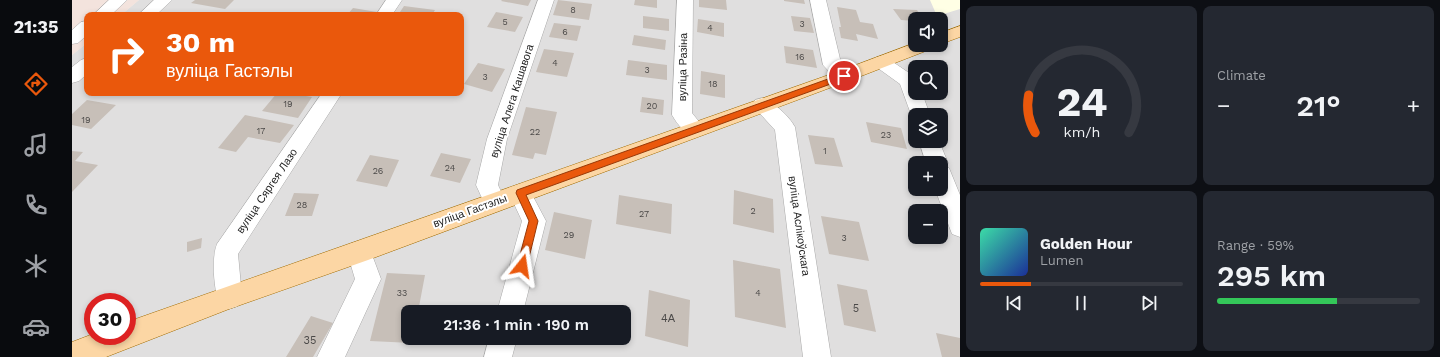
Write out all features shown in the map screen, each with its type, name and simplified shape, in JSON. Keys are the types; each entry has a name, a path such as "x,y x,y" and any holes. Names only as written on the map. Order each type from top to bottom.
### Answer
{"main road":[{"path":"948,36 960,32"},
{"name":"вуліца Гастэлы","path":"136,332 229,297 359,252 908,52"},
{"name":"вуліца Гастэлы","path":"72,356 102,345"}],"street":[{"path":"105,12 119,0"},
{"path":"150,12 164,0"},
{"path":"386,12 394,0"},
{"name":"вуліца Алега Кашавога","path":"494,202 487,185 497,139 546,0"},
{"name":"вуліца Разіна","path":"685,0 682,114 696,129"},
{"path":"818,0 832,65 844,76"},
{"path":"72,39 84,29"},
{"path":"881,62 908,81 918,108"},
{"path":"72,77 84,67"},
{"name":"вуліца Сяргея Лазо","path":"229,297 226,252 330,96"},
{"name":"вуліца Аслікоўскага","path":"762,105 785,127 817,357"},
{"path":"512,305 534,221 520,193"},
{"path":"948,194 960,227"},
{"path":"331,357 368,279 359,252"},
{"path":"498,357 501,345"}],"shaded area":[{"path":"72,0 139,0 125,12 84,12 84,45 72,55"},
{"path":"139,0 960,0 960,357 72,357 72,55 84,45 84,96 464,96 464,12 125,12"},
{"path":"930,0 960,0 960,9 948,13 935,12"}],"building":[{"path":"195,0 234,0 225,9 191,3"},
{"path":"531,0 528,6 501,1"},
{"path":"558,0 592,4 589,20 553,15"},
{"path":"635,0 657,0 657,8 634,5"},
{"path":"699,0 726,0 727,10 699,7"},
{"path":"804,0 805,4 784,1"},
{"path":"404,6 435,10 434,12 400,12"},
{"path":"837,7 856,10 860,22 873,24 878,39 856,34 858,41 841,38 839,27 841,27"},
{"path":"353,8 377,12 350,12"},
{"path":"893,9 917,10 918,12 908,12 908,20 901,20"},
{"path":"496,12 523,17 515,32 487,27"},
{"path":"643,16 669,19 669,31 643,28"},
{"path":"791,16 810,18 814,33 794,31"},
{"path":"698,19 724,23 724,37 697,32"},
{"path":"554,23 581,26 577,41 549,37"},
{"path":"634,35 666,40 665,50 632,45"},
{"path":"784,46 813,50 817,68 786,63"},
{"path":"544,49 574,53 567,77 536,72"},
{"path":"628,60 667,65 667,80 626,75"},
{"path":"478,63 505,69 492,92 464,84"},
{"path":"701,71 725,75 725,98 700,94"},
{"path":"274,96 312,97 298,118 262,111"},
{"path":"642,97 664,100 663,115 640,112"},
{"path":"87,100 116,105 91,129 72,125 72,114"},
{"path":"526,107 557,112 546,155 535,153 533,159 512,155"},
{"path":"245,115 294,125 280,143 248,137 236,152 218,148"},
{"path":"866,122 901,128 907,149 871,142"},
{"path":"808,135 834,138 843,167 815,164"},
{"path":"72,151 83,152 75,161 98,165 72,192"},
{"path":"441,153 471,159 460,183 430,176"},
{"path":"370,155 399,160 387,187 356,181"},
{"path":"734,190 773,199 774,233 733,224"},
{"path":"294,193 319,194 312,216 285,216"},
{"path":"619,195 672,204 671,234 616,224"},
{"path":"554,212 592,220 585,259 545,250"},
{"path":"821,216 859,222 869,261 829,254"},
{"path":"202,238 201,248 187,252 187,242"},
{"path":"733,260 780,269 786,328 735,317"},
{"path":"387,273 425,275 419,305 401,305 401,342 370,341"},
{"path":"837,284 867,290 876,332 844,325"},
{"path":"649,290 690,300 688,347 645,336"},
{"path":"311,316 333,323 313,357 286,357"},
{"path":"936,333 960,338 960,357 942,357"}],"route":[{"path":"522,266 534,221 520,193 844,76"}]}
